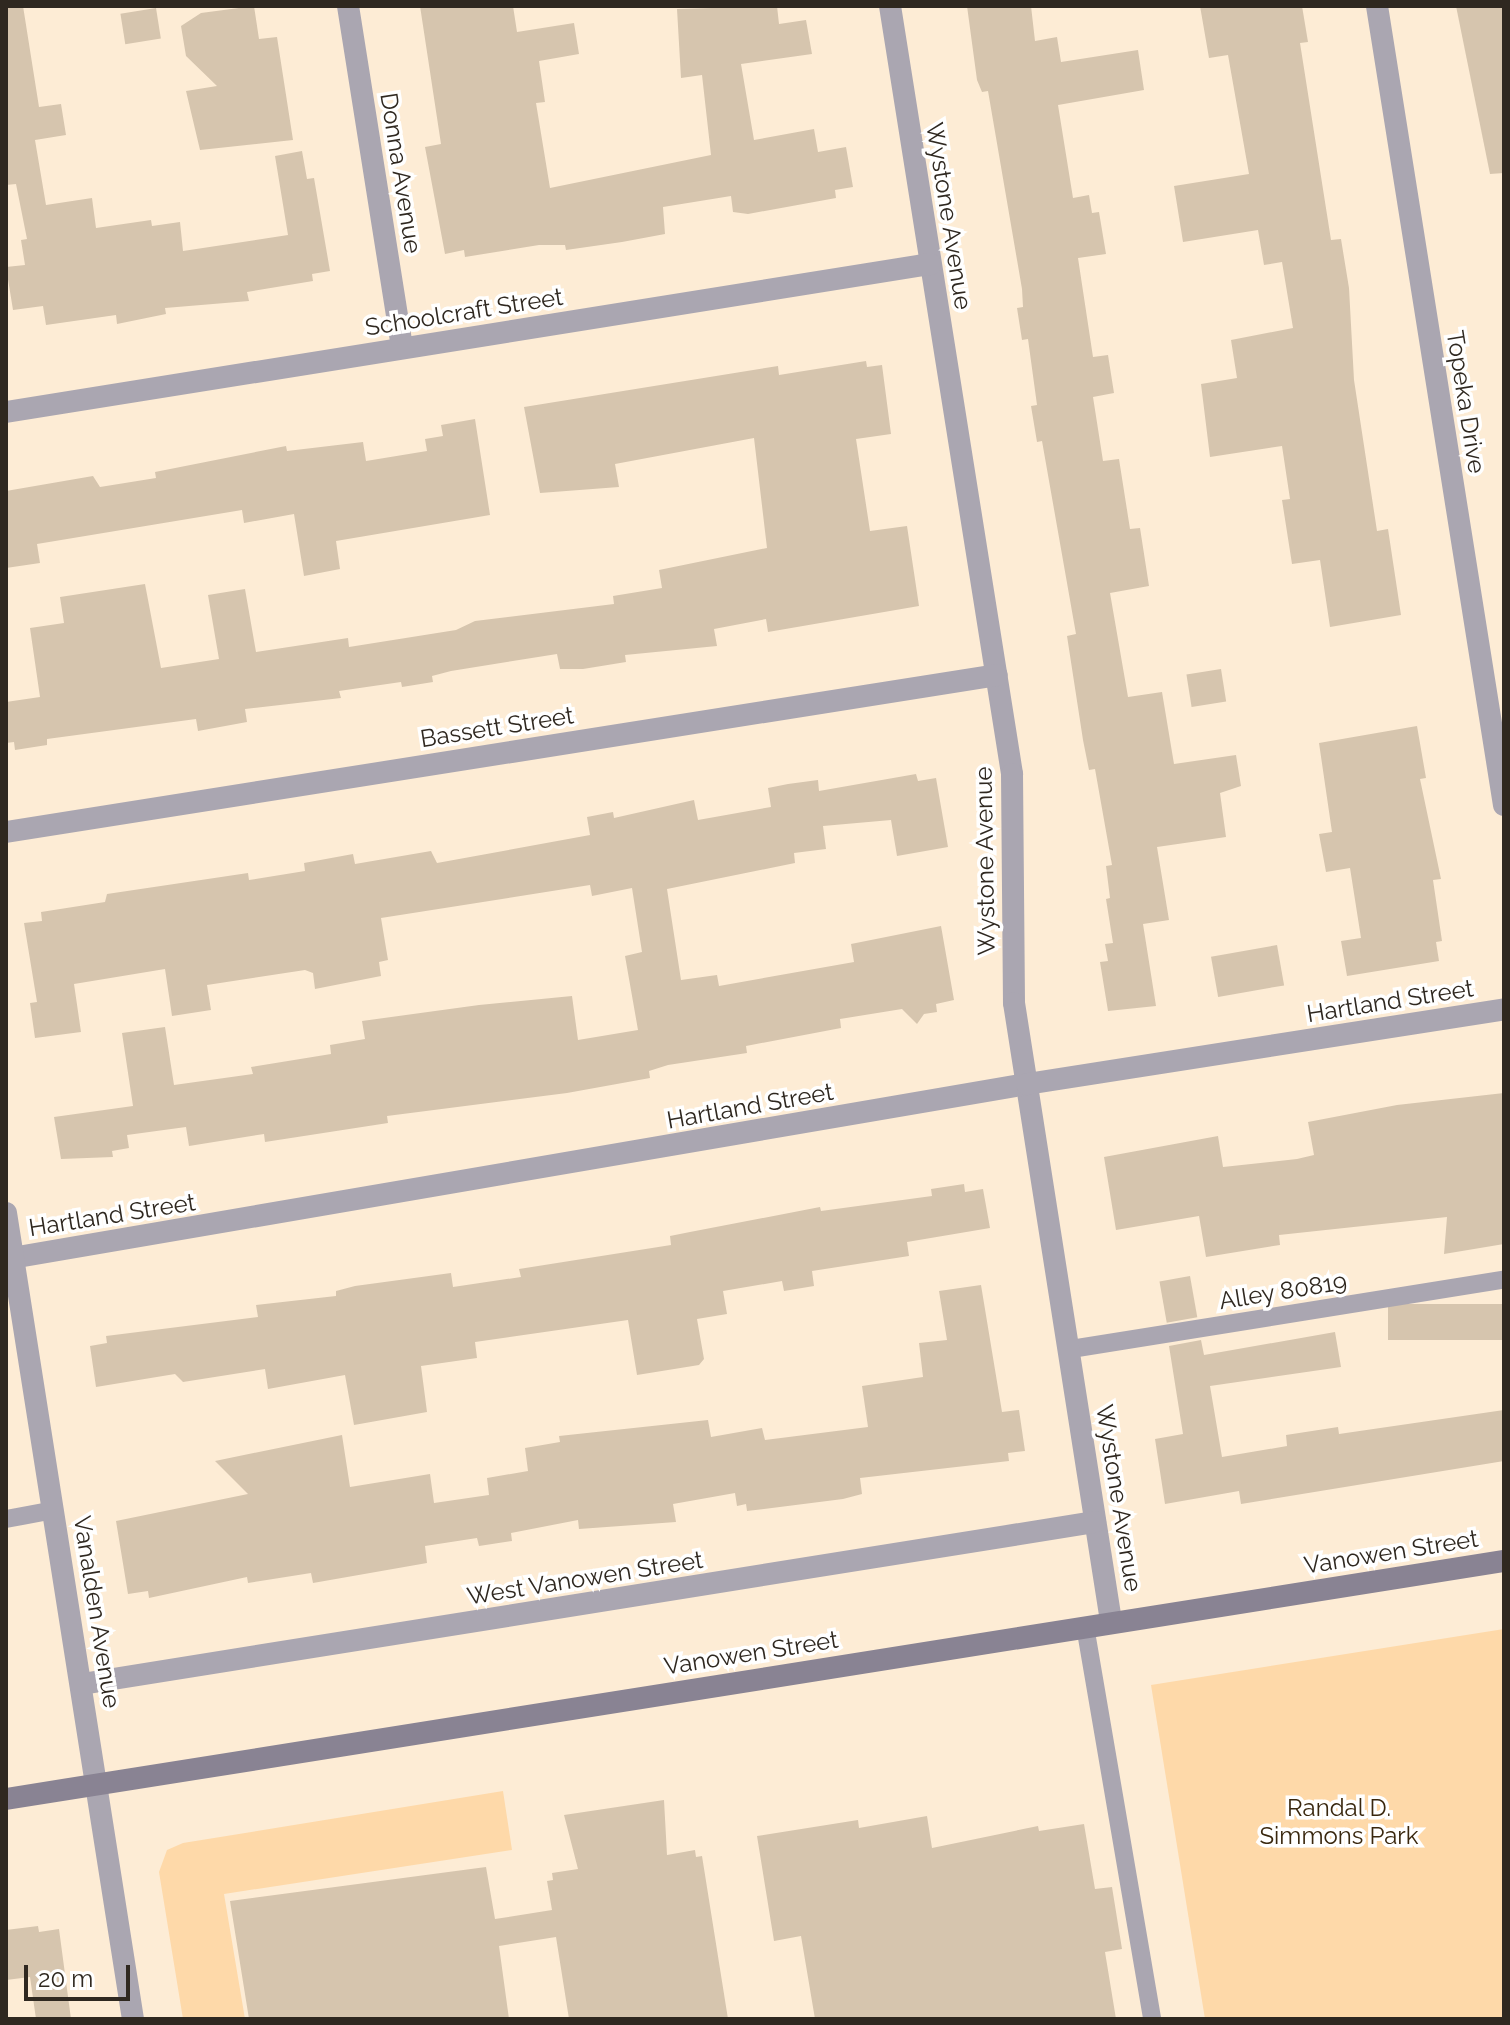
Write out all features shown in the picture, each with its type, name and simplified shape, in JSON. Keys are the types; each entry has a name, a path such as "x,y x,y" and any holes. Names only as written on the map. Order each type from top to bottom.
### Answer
{"main road":[{"name":"Vanowen Street","path":"6,1799 1111,1621 1504,1561"}],"street":[{"name":"Donna Avenue","path":"348,6 402,348"},
{"name":"Wystone Avenue","path":"890,6 1012,774 1014,1003 1071,1349 1111,1621"},
{"name":"Topeka Drive","path":"1377,6 1504,805"},
{"name":"Schoolcraft Street","path":"6,412 930,264"},
{"name":"Bassett Street","path":"6,832 997,675"},
{"name":"Hartland Street","path":"10,1258 1027,1084 1504,1009"},
{"name":"Vanalden Avenue","path":"6,1213 10,1258 54,1510 133,2019"},
{"name":"West Vanowen Street","path":"82,1684 1095,1522"}],"lane":[{"name":"Alley 80819","path":"1071,1349 1504,1280"},
{"path":"6,1519 54,1510"},
{"path":"1085,1626 1152,2019"}],"green space":[{"name":"Randal D. Simmons Park","path":"1504,1629 1504,2019 1205,2019 1151,1685"},
{"path":"503,1791 512,1850 224,1894 245,2019 183,2019 159,1872 167,1850 183,1843"}],"building":[{"path":"6,6 23,6 39,107 61,104 66,135 35,140 46,205 92,198 96,228 151,220 152,226 180,222 183,251 288,235 275,156 302,151 307,179 314,178 330,271 312,274 313,281 247,292 249,301 165,308 166,314 117,324 116,315 46,325 43,306 13,310 6,267 25,265 21,240 27,239 16,184 6,185"},
{"path":"254,6 259,39 277,37 293,140 200,150 186,91 217,86 186,56 181,26 201,13"},
{"path":"420,6 513,6 517,32 574,23 579,54 539,61 545,102 536,103 550,188 711,155 702,75 681,78 677,9 777,6 779,24 806,20 812,54 741,64 754,140 814,129 818,152 846,147 853,187 835,190 836,198 748,214 733,212 731,196 663,207 665,234 622,242 566,250 565,245 539,245 465,257 464,250 445,254 425,147 441,144"},
{"path":"967,6 1031,6 1035,41 1057,37 1061,62 1138,50 1144,90 1058,105 1073,198 1089,195 1092,213 1099,212 1106,254 1078,258 1093,357 1108,355 1114,393 1093,397 1103,461 1119,459 1130,529 1140,528 1149,586 1110,593 1128,697 1162,692 1174,764 1236,755 1241,786 1220,793 1226,837 1157,847 1169,920 1143,924 1156,1006 1108,1011 1100,962 1108,961 1105,944 1113,943 1106,899 1110,898 1106,866 1112,865 1095,769 1089,770 1083,740 1067,636 1076,634 1042,441 1037,442 1031,406 1037,405 1028,339 1022,340 1017,308 1023,307 1022,289 988,91 982,92 977,80"},
{"path":"1200,6 1302,6 1308,42 1300,43 1331,240 1341,239 1349,288 1354,380 1377,531 1388,529 1401,615 1330,627 1320,560 1292,564 1282,500 1290,499 1282,446 1210,457 1201,384 1237,378 1231,340 1293,328 1282,262 1264,265 1258,230 1183,242 1174,186 1249,174 1228,55 1209,58"},
{"path":"1456,6 1504,6 1504,173 1490,174"},
{"path":"156,8 161,39 125,44 120,14"},
{"path":"866,361 867,367 882,365 891,434 856,439 870,531 907,526 919,606 768,632 766,619 714,629 717,646 625,655 626,662 583,669 560,669 557,654 451,671 432,676 433,682 402,687 401,682 339,691 341,698 245,709 247,722 198,731 196,719 47,739 47,745 15,750 14,742 6,743 6,702 40,697 30,628 64,623 60,597 145,584 161,668 219,659 208,595 245,589 256,652 348,638 349,647 456,630 475,621 614,604 613,596 662,588 659,570 767,548 754,438 615,464 619,487 540,493 524,407 778,366 779,375"},
{"path":"475,419 490,515 336,541 340,569 304,576 294,514 244,523 242,510 37,544 40,563 6,568 6,491 93,476 100,487 156,478 155,472 286,446 287,451 363,442 366,461 427,451 425,439 443,436 441,425"},
{"path":"1221,669 1226,702 1192,707 1186,674"},
{"path":"1417,726 1426,778 1420,779 1441,879 1433,880 1442,941 1436,942 1439,961 1347,976 1341,941 1361,938 1350,868 1326,872 1319,834 1332,832 1319,743"},
{"path":"916,774 918,781 936,778 948,847 897,856 891,820 823,826 826,849 794,853 795,863 667,889 681,980 717,975 719,986 854,962 851,944 941,926 954,1000 936,1004 937,1012 924,1014 917,1024 902,1009 840,1019 841,1028 746,1046 747,1053 668,1065 649,1071 650,1078 567,1093 387,1116 388,1123 265,1142 264,1134 189,1146 186,1127 127,1135 129,1148 112,1151 113,1157 61,1159 54,1117 133,1106 122,1033 165,1027 174,1085 253,1074 251,1067 331,1054 330,1045 365,1039 362,1021 479,1005 572,996 578,1040 638,1030 625,956 642,952 632,888 592,896 590,885 381,918 388,960 379,962 381,976 315,989 313,973 305,970 207,985 211,1010 172,1016 165,969 74,984 81,1032 35,1038 30,1003 37,1002 24,923 42,921 41,912 105,902 107,894 248,873 249,880 305,871 304,863 353,854 355,864 431,851 437,863 590,835 587,817 613,812 614,818 694,800 698,820 771,807 768,788 818,780 819,791"},
{"path":"1277,945 1284,985 1218,997 1211,957"},
{"path":"1504,1093 1504,1244 1444,1254 1447,1217 1279,1235 1280,1245 1206,1257 1199,1216 1116,1230 1104,1157 1218,1136 1223,1167 1297,1159 1314,1155 1308,1122 1397,1105"},
{"path":"964,1184 965,1192 983,1189 990,1228 907,1242 909,1256 812,1271 814,1286 784,1291 782,1281 723,1291 727,1314 697,1319 704,1359 699,1365 637,1375 628,1320 475,1342 477,1358 421,1366 427,1412 354,1425 345,1375 268,1389 265,1369 183,1382 175,1374 96,1387 90,1346 107,1343 106,1336 258,1317 256,1305 336,1296 336,1291 355,1286 451,1273 453,1287 521,1277 519,1269 671,1245 670,1236 820,1207 821,1211 932,1196 931,1189"},
{"path":"1190,1276 1197,1317 1167,1323 1159,1281"},
{"path":"981,1285 1002,1412 1019,1410 1025,1451 1008,1453 1009,1461 860,1478 862,1494 843,1499 747,1511 746,1504 737,1506 735,1493 673,1504 676,1522 579,1529 578,1520 511,1533 512,1541 479,1546 477,1538 425,1546 427,1563 313,1583 311,1573 248,1583 247,1577 149,1598 148,1591 128,1594 116,1521 248,1494 215,1461 342,1435 350,1487 430,1474 434,1503 489,1495 487,1478 528,1471 525,1448 560,1442 559,1436 708,1420 711,1437 762,1428 765,1440 868,1427 862,1386 923,1377 919,1343 947,1340 939,1291"},
{"path":"1388,1304 1504,1304 1504,1340 1388,1340"},
{"path":"1335,1332 1341,1367 1210,1386 1222,1457 1287,1446 1286,1435 1338,1427 1339,1434 1504,1410 1504,1461 1241,1504 1239,1491 1165,1504 1155,1439 1183,1434 1169,1346 1201,1340 1204,1355"},
{"path":"664,1800 667,1855 695,1850 696,1857 702,1856 728,2019 569,2019 556,1937 499,1946 509,2019 249,2019 230,1901 486,1867 495,1919 552,1910 547,1881 553,1880 552,1873 578,1869 564,1815"},
{"path":"927,1816 932,1848 1038,1826 1039,1831 1084,1824 1095,1889 1112,1887 1122,1949 1105,1952 1116,2019 815,2019 801,1936 774,1941 757,1836 858,1820 859,1828"},
{"path":"38,1926 39,1932 59,1929 71,2019 36,2019 30,1977 6,1980 6,1930"}]}
